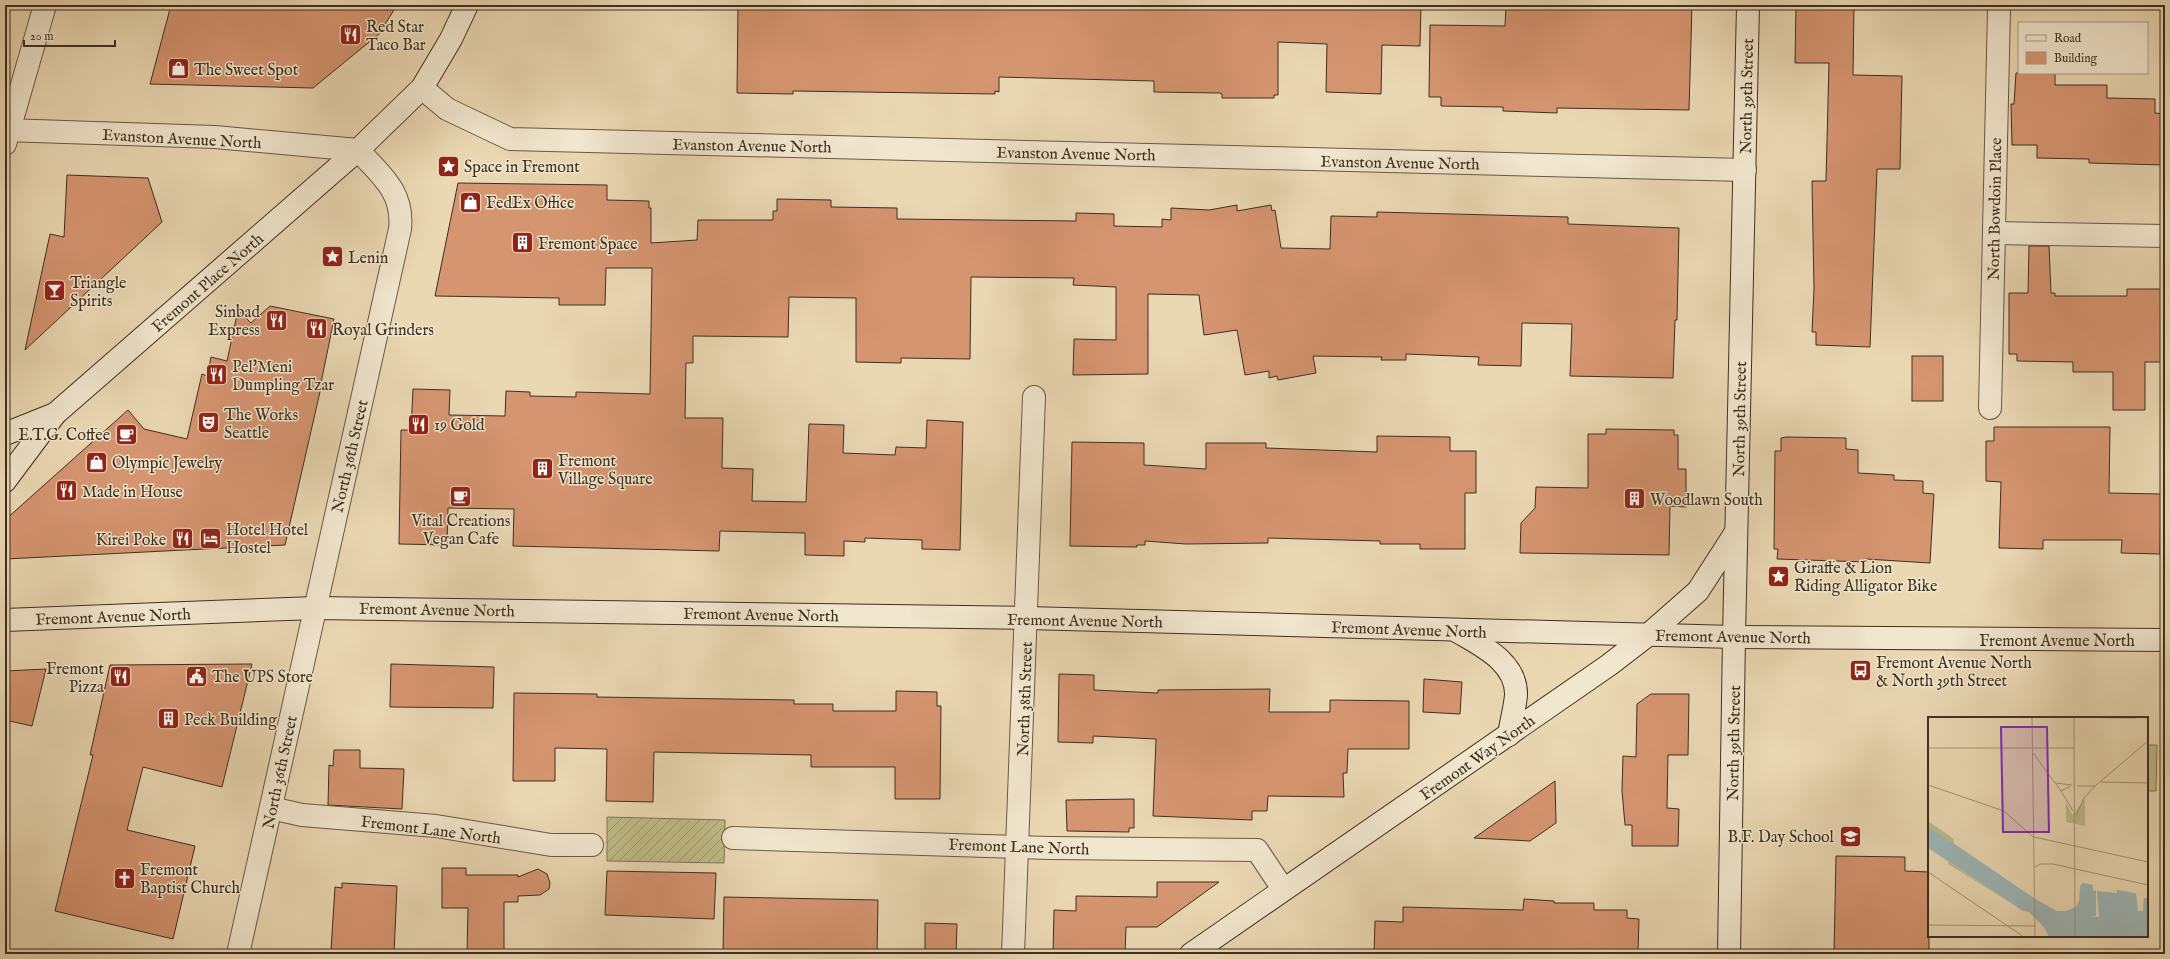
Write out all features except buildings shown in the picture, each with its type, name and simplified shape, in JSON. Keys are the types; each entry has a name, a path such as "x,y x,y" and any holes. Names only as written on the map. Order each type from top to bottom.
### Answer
{"street":[{"path":"7,136 45,5"},
{"path":"358,150 422,88 451,39 467,5"},
{"name":"North 39th Street","path":"1729,954 1736,532 1748,5"},
{"name":"North Bowdoin Place","path":"1990,408 1999,9"},
{"name":"Evanston Avenue North","path":"422,88 447,108 510,139 1745,170"},
{"name":"Evanston Avenue North","path":"7,136 215,137 358,150"},
{"name":"Fremont Place North","path":"5,480 55,414 358,150"},
{"name":"North 36th Street","path":"238,954 402,218 397,196 390,185 358,150"},
{"path":"1994,233 2165,236"},
{"name":"North 38th Street","path":"1013,954 1027,618 1034,396"},
{"name":"Fremont Place North","path":"5,434 55,414"},
{"name":"Fremont Way North","path":"1191,954 1609,665 1648,635 1698,591 1736,532"},
{"name":"Fremont Avenue North","path":"5,620 315,608 1027,618 1734,637 2165,640"},
{"path":"1454,630 1496,655 1512,676 1516,693 1509,734"},
{"name":"Fremont Lane North","path":"271,808 302,815 436,826 551,845 592,845"},
{"name":"Fremont Lane North","path":"732,838 1018,847 1257,850 1283,889"}],"shaded area":[{"path":"2148,745 2157,745 2156,791 2148,791"},
{"path":"607,817 725,820 724,863 607,861"}],"place":[{"name":"Red Star Taco Bar","path":"350,35"},
{"name":"The Sweet Spot","path":"179,69"},
{"name":"Space in Fremont","path":"448,166"},
{"name":"FedEx Office","path":"470,202"},
{"name":"Fremont Space","path":"523,243"},
{"name":"Lenin","path":"332,257"},
{"name":"Triangle Spirits","path":"55,291"},
{"name":"Sinbad Express","path":"276,320"},
{"name":"Royal Grinders","path":"316,329"},
{"name":"Pel'Meni Dumpling Tzar","path":"217,375"},
{"name":"The Works Seattle","path":"208,423"},
{"name":"19 Gold","path":"419,424"},
{"name":"E.T.G. Coffee","path":"126,434"},
{"name":"Olympic Jewelry","path":"96,462"},
{"name":"Fremont Village Square","path":"542,469"},
{"name":"Made in House","path":"66,491"},
{"name":"Vital Creations Vegan Cafe","path":"461,497"},
{"name":"Woodlawn South","path":"1634,499"},
{"name":"Hotel Hotel Hostel","path":"210,538"},
{"name":"Kirei Poke","path":"182,539"},
{"name":"Giraffe & Lion Riding Alligator Bike","path":"1779,576"},
{"name":"Fremont Avenue North & North 39th Street","path":"1861,671"},
{"name":"The UPS Store","path":"197,676"},
{"name":"Fremont Pizza","path":"120,677"},
{"name":"Peck Building","path":"168,719"},
{"name":"B.F. Day School","path":"1850,836"},
{"name":"Fremont Baptist Church","path":"125,878"}]}
